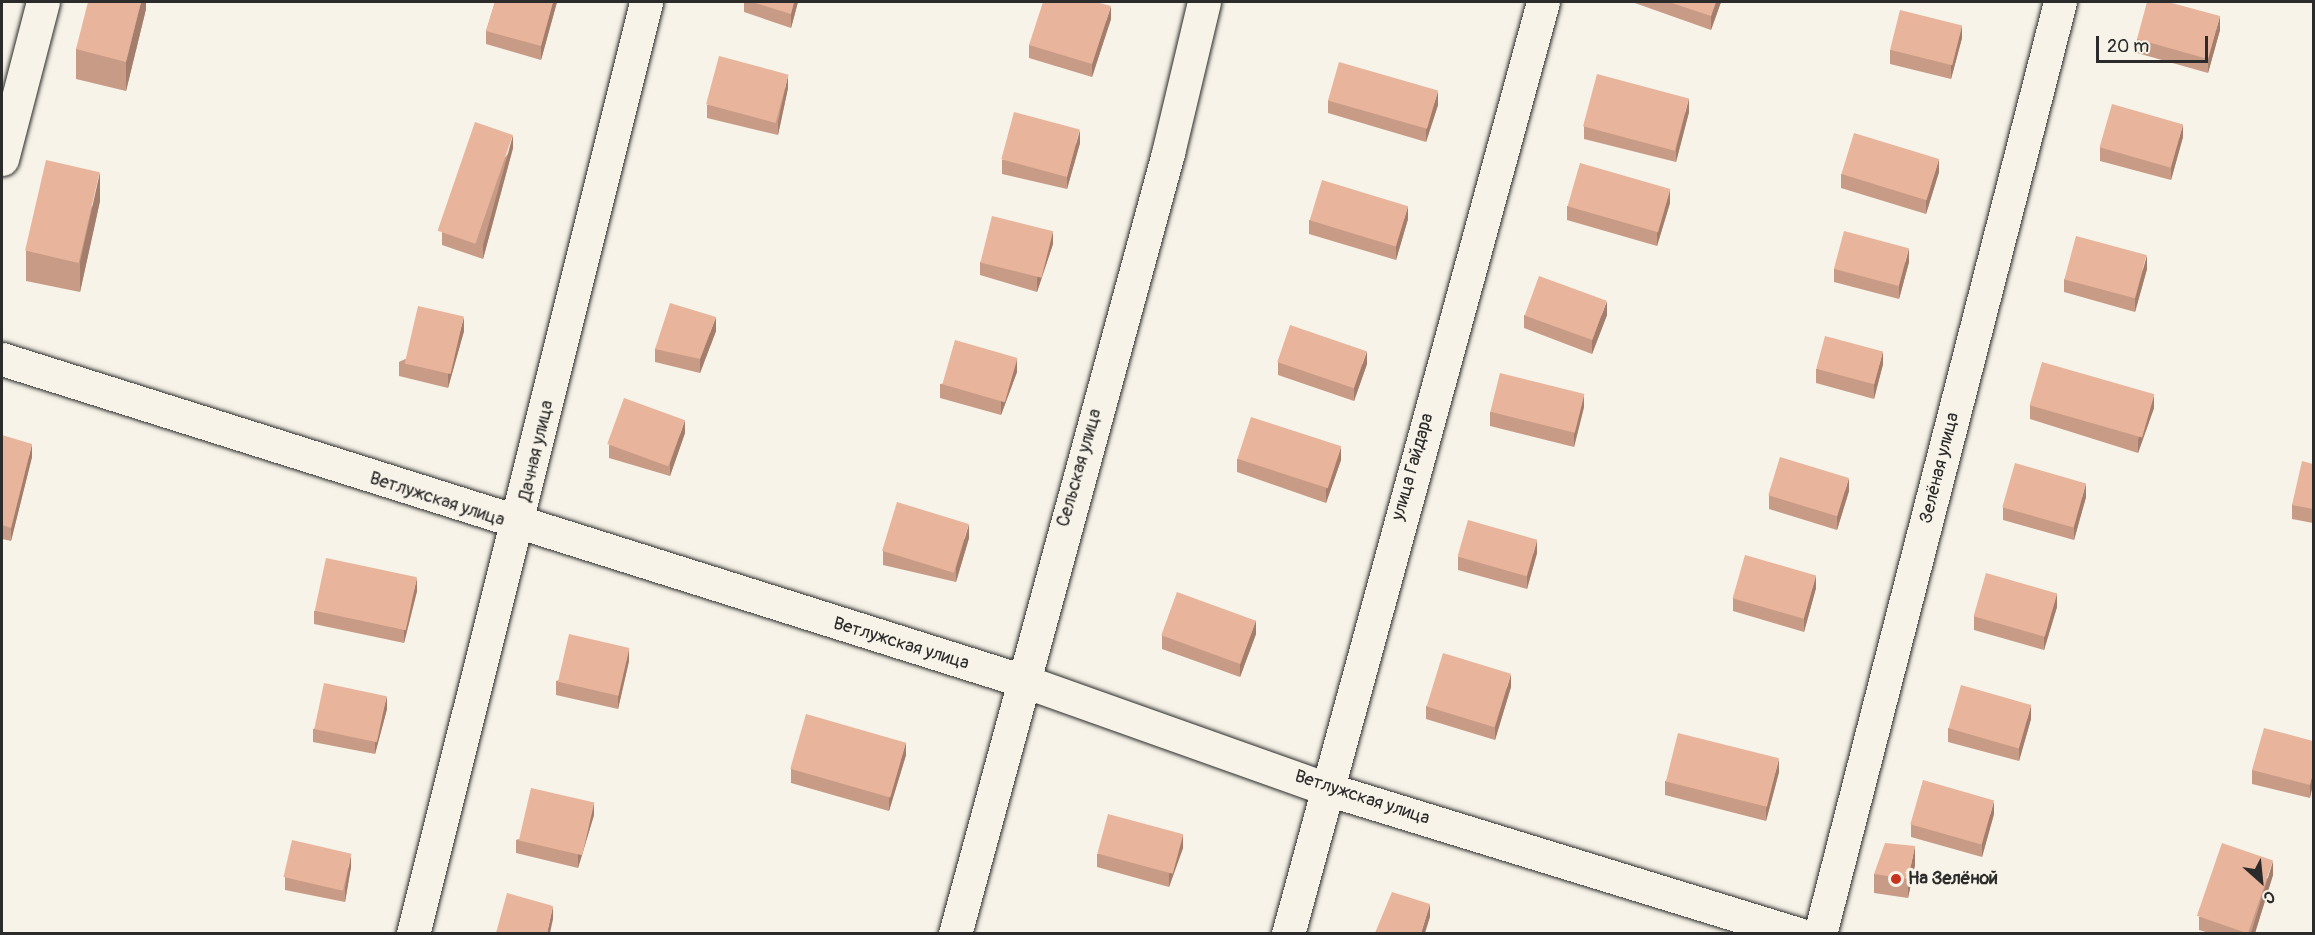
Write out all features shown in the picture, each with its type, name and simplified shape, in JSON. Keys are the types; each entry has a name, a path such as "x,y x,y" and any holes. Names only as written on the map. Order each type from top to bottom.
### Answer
{"street":[{"path":"2,159 43,2"},
{"name":"Дачная улица","path":"413,933 519,526 646,2"},
{"name":"Сельская улица","path":"955,933 1021,680 1168,153 1204,2"},
{"name":"улица Гайдара","path":"1288,933 1324,788 1543,2"},
{"name":"Зелёная улица","path":"1820,933 2060,2"},
{"name":"Ветлужская улица","path":"2,359 519,526 1021,680 1324,788 1799,933"}],"building":[{"path":"88,2 141,2 126,62 76,49"},
{"path":"495,2 553,2 541,46 486,31"},
{"path":"752,2 794,2 791,14"},
{"path":"1043,2 1096,2 1111,6 1092,64 1029,45"},
{"path":"1669,2 1716,2 1711,16"},
{"path":"2147,2 2168,2 2220,16 2208,59 2137,39"},
{"path":"1900,10 1962,25 1952,65 1890,50"},
{"path":"719,56 789,75 776,123 706,104"},
{"path":"1339,62 1438,90 1427,129 1328,100"},
{"path":"1597,74 1689,99 1675,151 1583,126"},
{"path":"2112,104 2183,124 2171,168 2100,147"},
{"path":"1014,112 1080,130 1067,177 1001,159"},
{"path":"475,122 513,135 475,244 438,231"},
{"path":"1854,133 1939,159 1927,200 1841,174"},
{"path":"46,160 100,172 79,263 25,251"},
{"path":"1580,163 1670,189 1658,232 1568,206"},
{"path":"1322,180 1408,206 1396,246 1310,220"},
{"path":"992,216 1053,231 1042,278 980,263"},
{"path":"1844,231 1909,248 1899,286 1834,269"},
{"path":"2076,236 2147,255 2135,298 2064,279"},
{"path":"1539,276 1607,301 1592,340 1525,315"},
{"path":"670,303 716,317 700,359 655,349"},
{"path":"418,306 464,317 451,374 405,363"},
{"path":"1290,325 1367,351 1354,388 1277,362"},
{"path":"1825,336 1883,352 1874,384 1816,369"},
{"path":"955,340 1017,358 1005,402 942,384"},
{"path":"2042,362 2154,394 2142,438 2030,405"},
{"path":"1500,373 1584,394 1575,433 1490,412"},
{"path":"624,398 685,420 668,466 607,444"},
{"path":"1251,417 1341,446 1328,488 1237,459"},
{"path":"2,435 32,444 11,528 2,525"},
{"path":"1780,457 1849,478 1837,516 1768,495"},
{"path":"2302,461 2313,464 2313,509 2292,505"},
{"path":"2015,463 2086,483 2073,528 2002,507"},
{"path":"897,502 969,524 954,573 882,551"},
{"path":"1468,520 1537,540 1527,576 1458,557"},
{"path":"1745,555 1816,575 1804,619 1733,598"},
{"path":"326,558 417,577 406,630 315,611"},
{"path":"1986,573 2057,593 2045,637 1974,616"},
{"path":"1177,592 1256,621 1240,664 1161,635"},
{"path":"569,634 629,648 618,696 558,682"},
{"path":"1443,653 1511,674 1495,727 1427,707"},
{"path":"324,683 387,696 377,742 314,729"},
{"path":"1961,685 2031,705 2019,748 1949,728"},
{"path":"806,714 906,743 890,797 790,769"},
{"path":"2264,728 2313,741 2313,771 2310,785 2252,770"},
{"path":"1678,733 1779,758 1767,807 1666,782"},
{"path":"1923,780 1994,800 1981,845 1910,824"},
{"path":"531,788 594,803 582,855 519,841"},
{"path":"1108,814 1183,834 1173,874 1097,854"},
{"path":"292,840 351,854 343,891 283,877"},
{"path":"1885,843 1915,846 1908,879 1874,874"},
{"path":"2222,843 2273,861 2248,933 2197,916"},
{"path":"1392,892 1430,904 1421,933 1375,933"},
{"path":"507,893 553,906 547,933 496,933"}],"place":[{"name":"На Зелёной","path":"1896,879"}]}
